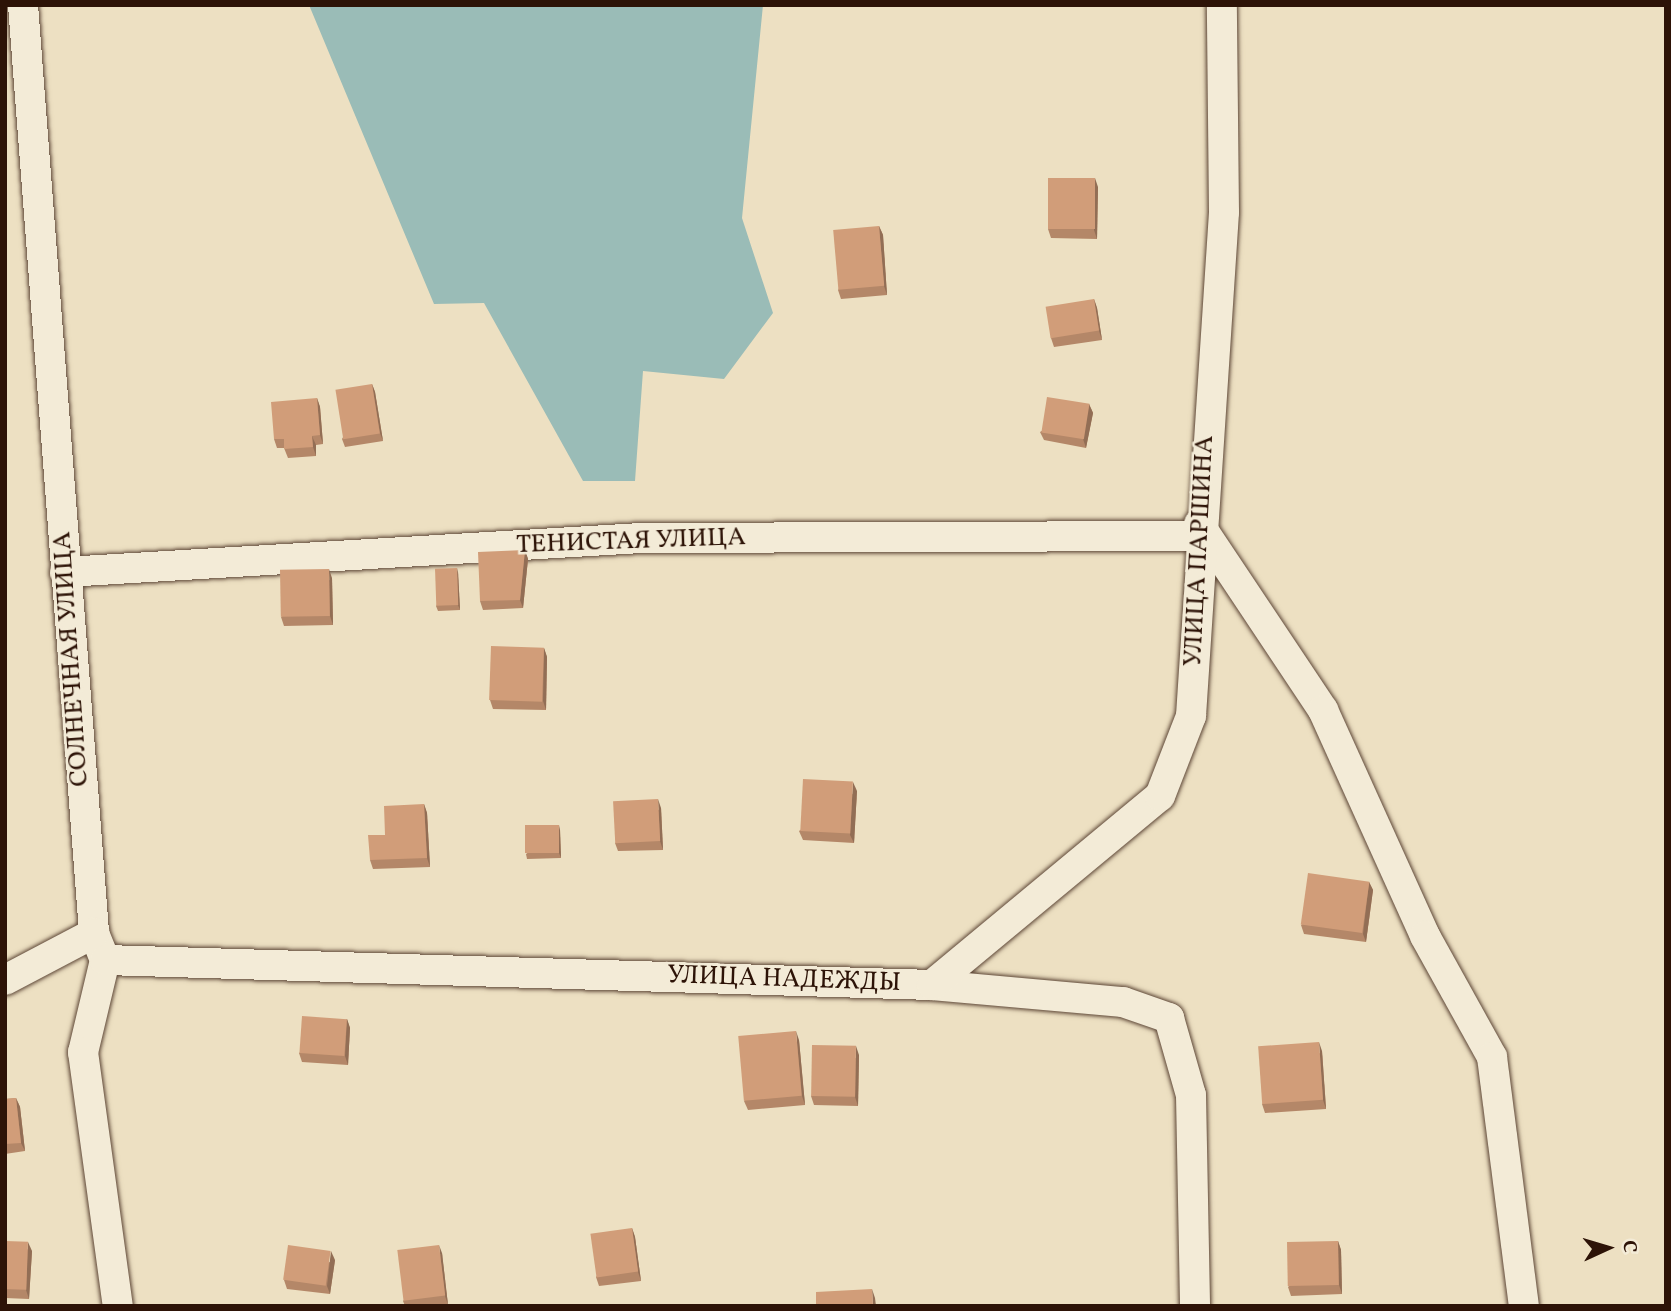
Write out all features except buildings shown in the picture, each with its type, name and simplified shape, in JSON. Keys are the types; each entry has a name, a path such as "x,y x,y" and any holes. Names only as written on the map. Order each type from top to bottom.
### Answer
{"street":[{"name":"УЛИЦА ПАРШИНА","path":"932,985 1160,796 1191,716 1198,530 1224,212 1222,5"},
{"name":"СОЛНЕЧНАЯ УЛИЦА","path":"19,23 99,946 83,1052 118,1306"},
{"name":"ТЕНИСТАЯ УЛИЦА","path":"65,572 639,538 1198,530"},
{"path":"1198,530 1323,710 1425,936 1492,1057 1524,1306"},
{"path":"5,980 99,946"},
{"name":"УЛИЦА НАДЕЖДЫ","path":"99,946 932,985 1123,1002 1169,1018 1191,1095 1195,1306"}],"water":[{"path":"309,5 763,5 742,218 773,313 724,379 643,371 635,481 583,481 484,303 434,304"}]}
